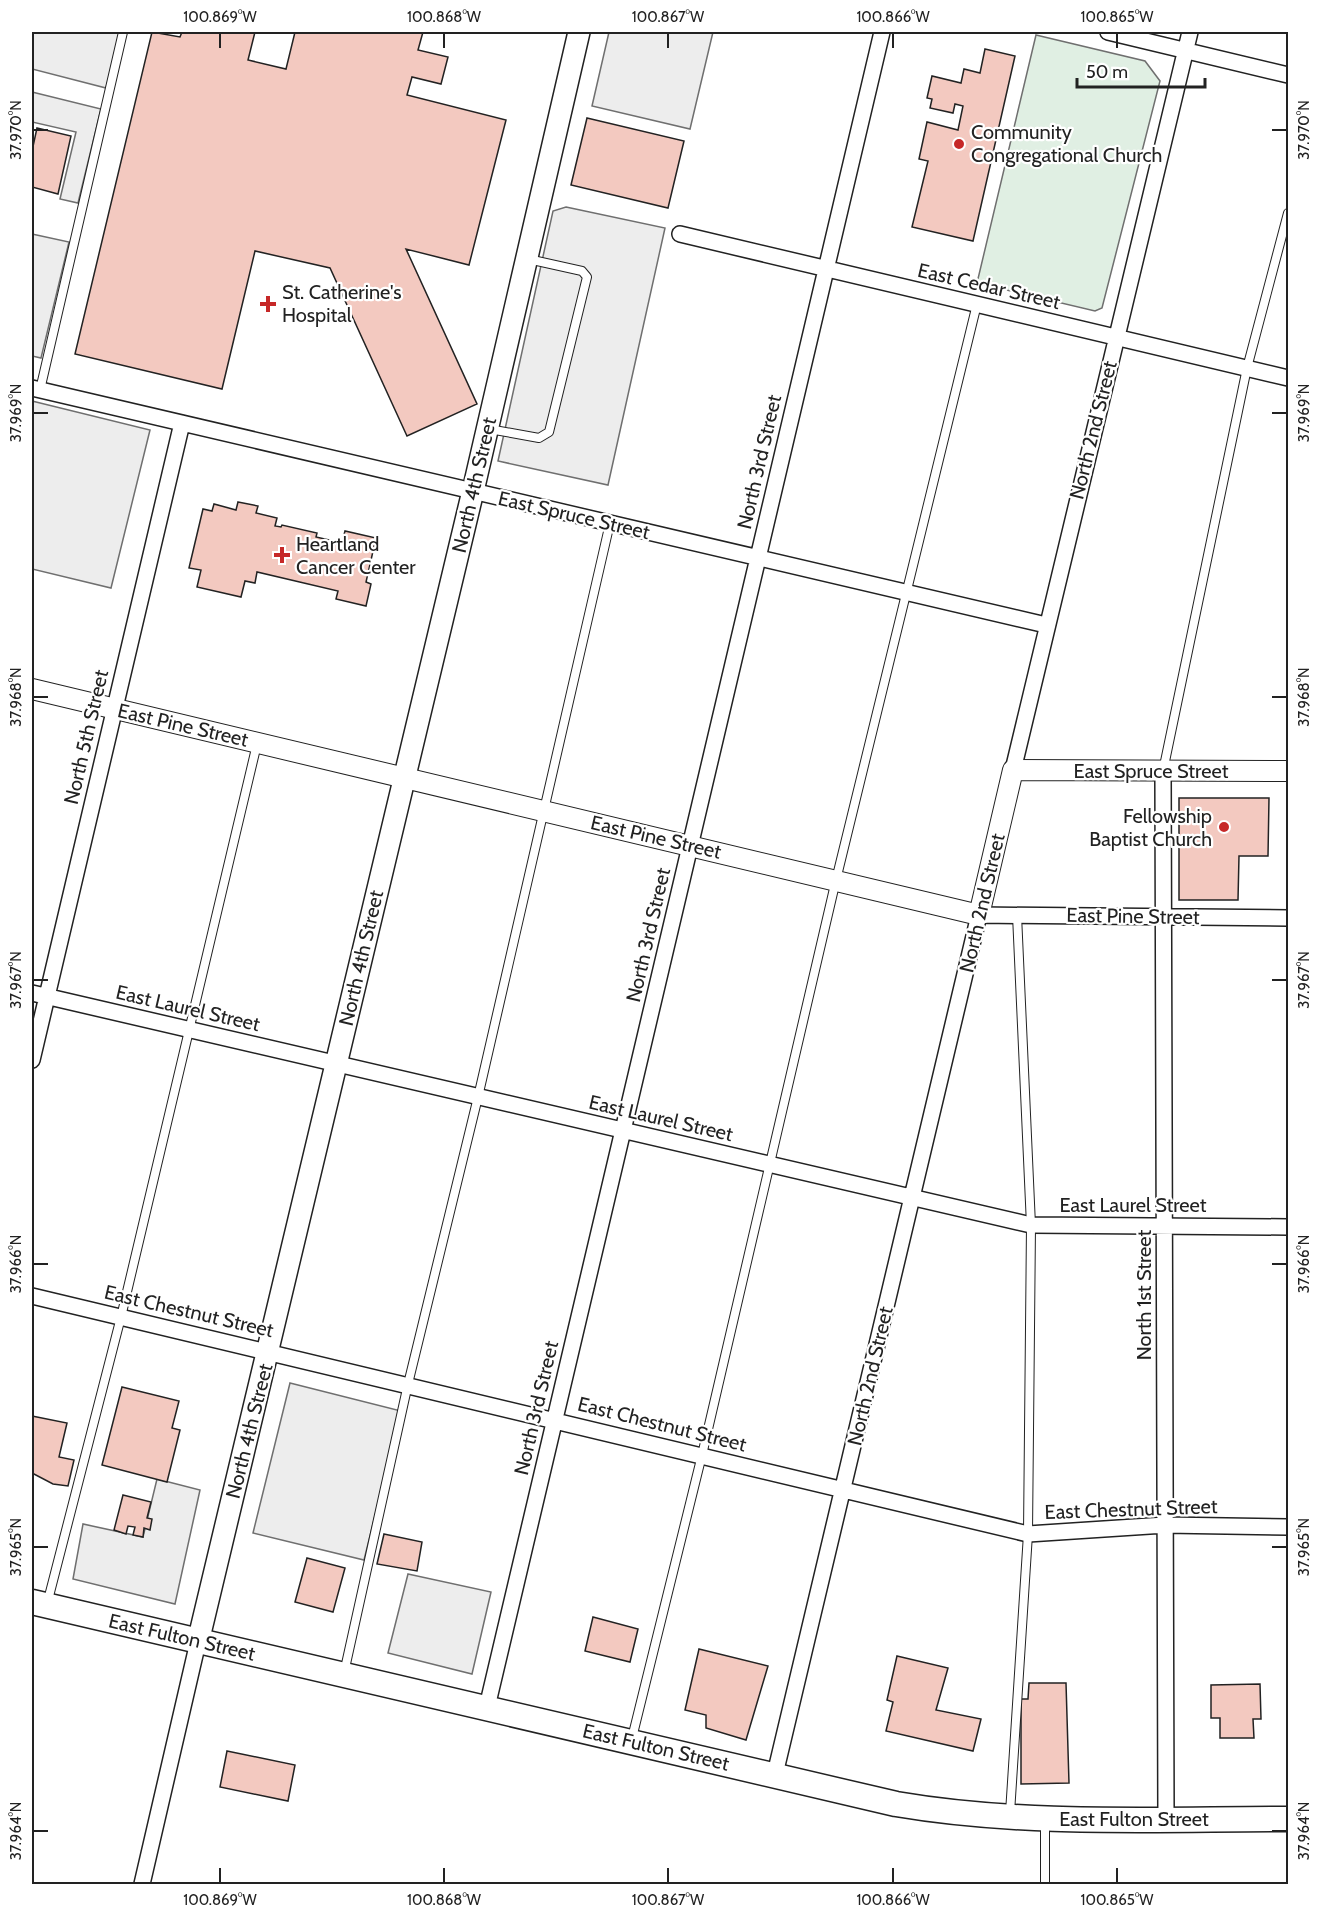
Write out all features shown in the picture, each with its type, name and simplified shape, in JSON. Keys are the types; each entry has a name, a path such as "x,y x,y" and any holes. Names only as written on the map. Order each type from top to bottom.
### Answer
{"main road":[{"name":"North 4th Street","path":"198,1642 473,491 579,32"},
{"name":"East Fulton Street","path":"39,1603 896,1804 956,1814 1045,1818 1288,1819"}],"street":[{"name":"North 3rd Street","path":"487,1707 882,32"},
{"path":"1108,32 1288,75"},
{"name":"North 2nd Street","path":"775,1774 980,915 1046,625 1190,32"},
{"name":"East Cedar Street","path":"680,234 1288,378"},
{"name":"East Spruce Street","path":"36,389 1046,625"},
{"name":"North 5th Street","path":"32,1060 39,995 114,708 183,423"},
{"name":"East Pine Street","path":"32,689 980,915 1288,918"},
{"name":"East Spruce Street","path":"1013,770 1288,771"},
{"name":"North 1st Street","path":"1163,771 1166,1819"},
{"name":"East Laurel Street","path":"39,995 1031,1225 1288,1227"},
{"name":"East Chestnut Street","path":"32,1296 555,1419 1028,1534 1165,1525 1288,1527"},
{"name":"North 4th Street","path":"142,1884 198,1642"}],"lane":[{"path":"36,389 123,32"},
{"path":"1163,771 1247,368 1288,213"},
{"path":"487,429 539,438 549,432 587,278 582,271 527,259"},
{"path":"631,1741 702,1455 836,880 976,304"},
{"path":"344,1675 408,1384 478,1097 610,523"},
{"path":"39,1603 121,1317 258,742"},
{"path":"1010,1816 1028,1534 1031,1225 1017,915"},
{"path":"1045,1818 1045,1884"}],"green space":[{"path":"1036,35 1145,61 1160,81 1102,308 1095,311 977,283"}],"shaded area":[{"path":"32,32 121,32 106,88 32,69"},
{"path":"609,32 713,32 690,129 592,106"},
{"path":"32,92 101,109 78,203 60,199 76,132 32,122"},
{"path":"566,207 665,228 608,485 498,461 553,211"},
{"path":"32,234 69,242 41,358 32,356"},
{"path":"32,401 150,430 111,588 32,569"},
{"path":"290,1383 401,1411 364,1560 253,1533"},
{"path":"157,1479 200,1490 175,1604 73,1579 83,1524 143,1537"},
{"path":"408,1574 491,1592 472,1674 388,1653"}],"building":[{"path":"152,32 180,37 182,32 255,32 248,60 286,69 295,32 423,32 418,50 448,57 441,84 412,77 407,95 506,120 469,265 406,249 477,404 407,436 330,268 255,251 222,389 75,354"},
{"name":"Community Congregational Church","path":"985,49 1015,56 973,241 912,227 928,161 919,159 927,122 958,130 963,106 955,104 953,113 930,108 932,99 927,98 932,76 961,83 964,69 980,73"},
{"path":"587,118 684,141 668,208 571,185"},
{"path":"37,128 71,136 58,194 32,187 32,151"},
{"name":"Heartland Cancer Center","path":"238,502 258,506 256,513 277,518 275,526 281,527 282,525 317,533 316,537 342,543 345,531 376,538 366,582 371,584 366,606 336,599 338,591 257,572 255,583 245,581 241,597 197,587 201,570 189,568 203,509 212,511 214,504 236,510"},
{"name":"Fellowship Baptist Church","path":"1179,798 1269,798 1268,856 1239,856 1238,900 1179,900"},
{"path":"122,1387 179,1401 172,1428 180,1430 167,1482 102,1465"},
{"path":"32,1416 67,1423 59,1457 74,1460 68,1486 53,1484 32,1473"},
{"path":"123,1495 151,1502 147,1518 152,1519 150,1530 144,1528 143,1537 133,1535 135,1527 128,1526 126,1534 114,1530"},
{"path":"384,1534 422,1542 417,1571 377,1564"},
{"path":"307,1558 345,1568 333,1612 295,1602"},
{"path":"593,1617 638,1629 630,1662 585,1651"},
{"path":"699,1649 768,1666 746,1740 706,1728 706,1715 685,1710"},
{"path":"897,1656 948,1668 936,1710 981,1719 973,1751 886,1731 893,1702 887,1700"},
{"path":"1029,1683 1066,1683 1069,1783 1021,1784 1021,1699 1028,1699"},
{"path":"1260,1684 1261,1719 1253,1719 1254,1738 1220,1738 1220,1718 1211,1718 1211,1685"},
{"path":"227,1751 295,1765 288,1801 220,1787"}],"place":[{"name":"Community Congregational Church","path":"959,144"},
{"name":"St. Catherine's Hospital","path":"268,304"},
{"name":"Heartland Cancer Center","path":"282,555"},
{"name":"Fellowship Baptist Church","path":"1224,827"}]}
